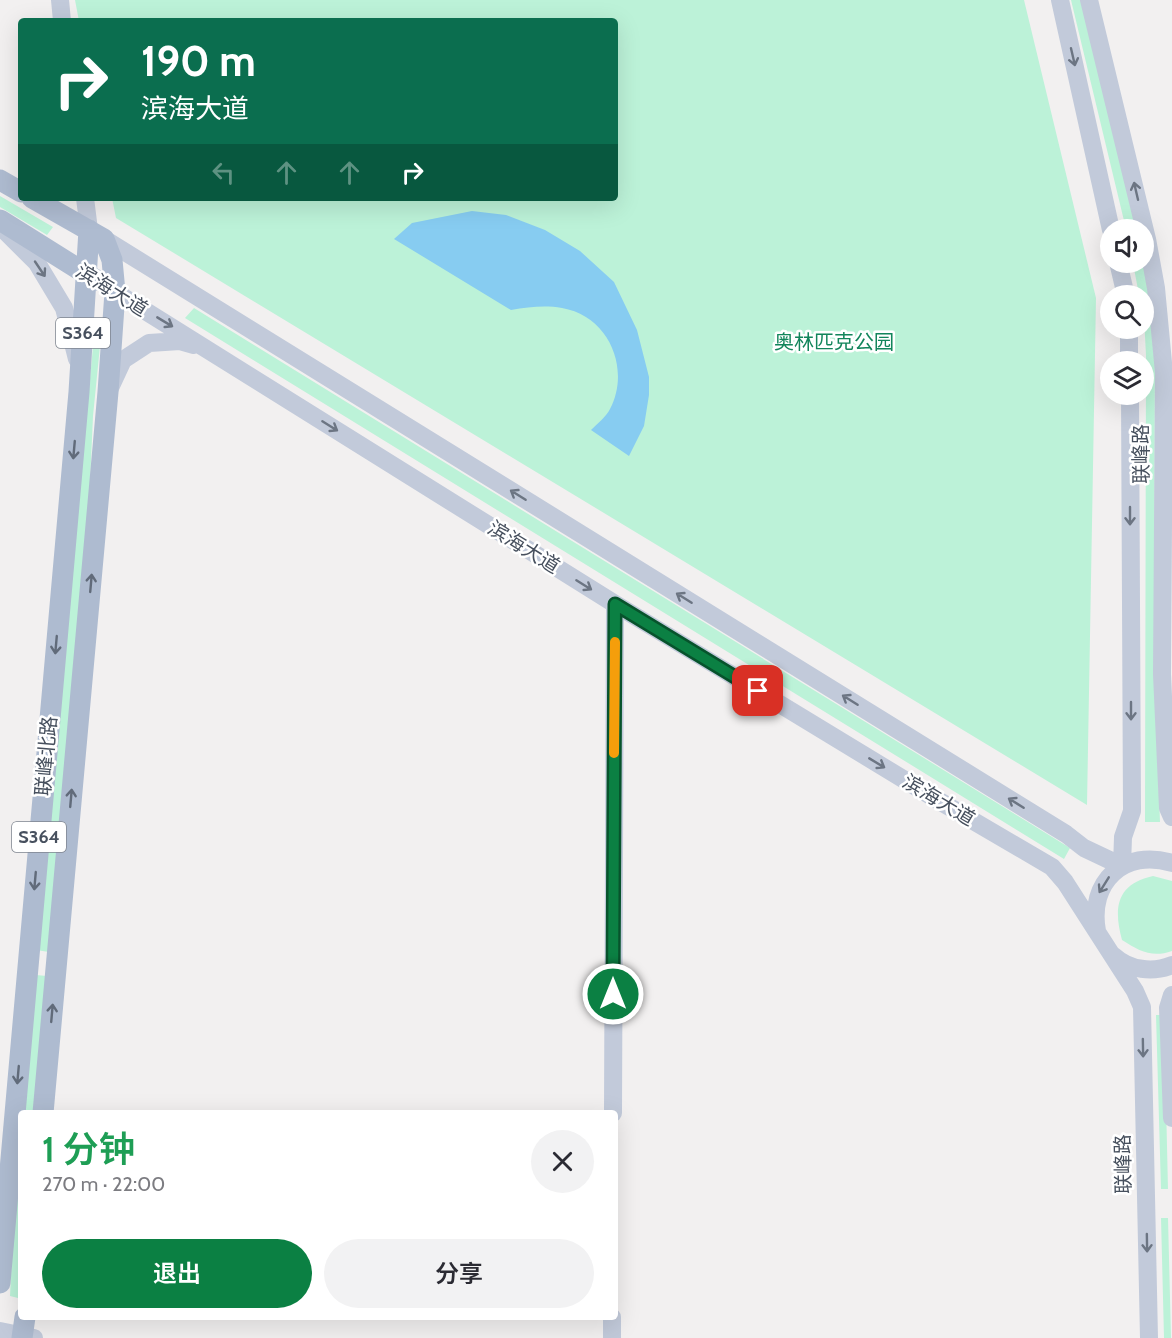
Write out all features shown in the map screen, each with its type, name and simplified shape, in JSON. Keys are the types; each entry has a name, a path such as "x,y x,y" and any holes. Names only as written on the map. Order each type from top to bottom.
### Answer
{"main road":[{"path":"60,0 62,18"},
{"path":"1060,0 1109,219"},
{"name":"联峰路","path":"1089,0 1147,239 1157,299 1164,373 1162,674 1170,812"},
{"path":"0,180 18,190"},
{"name":"滨海大道","path":"38,201 97,234 1066,834 1084,848 1122,866"},
{"path":"87,201 97,234"},
{"name":"滨海大道","path":"0,220 615,604 1052,867 1065,882 1105,946"},
{"path":"0,226 37,263 64,308 76,352 79,392"},
{"name":"联峰北路","path":"0,1283 79,392 87,275 97,234"},
{"name":"联峰北路","path":"43,1110 115,292 112,260 97,234"},
{"path":"108,392 123,360 149,343 180,341 205,347"},
{"name":"联峰路","path":"1122,866 1123,837 1132,811 1130,405"},
{"path":"613,1110 615,604"},
{"path":"1172,862 1158,858 1139,859 1122,866 1108,878 1098,893 1095,912 1097,930 1105,946 1118,959 1134,967 1151,970 1172,965"},
{"name":"联峰路","path":"1105,946 1142,1007 1149,1338"},
{"path":"1172,995 1168,1008 1172,1118"},
{"path":"612,1320 612,1338"},
{"path":"0,1331 26,1332"}],"green space":[{"name":"奥林匹克公园","path":"75,0 1024,0 1096,298 1087,805 116,218 113,201 618,201 618,18 78,18"},
{"path":"1071,0 1081,0 1135,219 1124,219"},
{"path":"0,196 53,227 47,235 0,207"},
{"path":"1135,273 1145,273 1148,285 1137,285"},
{"path":"194,308 1070,848 1064,859 185,318"},
{"path":"94,336 101,336 93,416 89,506 49,952 36,950"},
{"path":"1154,336 1155,351 1154,661 1160,822 1145,822 1146,405 1154,405 1154,351 1146,351 1145,339 1154,339"},
{"path":"1153,876 1172,881 1172,951 1158,954 1140,950 1122,940 1118,917 1118,907 1125,891 1141,880"},
{"path":"36,975 47,976 34,1110 22,1110"},
{"path":"1156,1015 1164,1015 1168,1189 1161,1189"},
{"path":"18,1156 18,1298 10,1296"},
{"path":"1161,1218 1168,1218 1171,1338 1164,1338"}],"water":[{"path":"472,211 506,215 545,230 580,251 614,282 637,330 649,377 649,395 644,426 629,456 591,430 610,409 616,394 618,377 612,346 592,322 578,313 562,308 537,307 511,310 394,239 412,223"}],"slow traffic":[{"path":"614,753 615,642"}],"route":[{"path":"613,994 615,604 758,691"}]}
